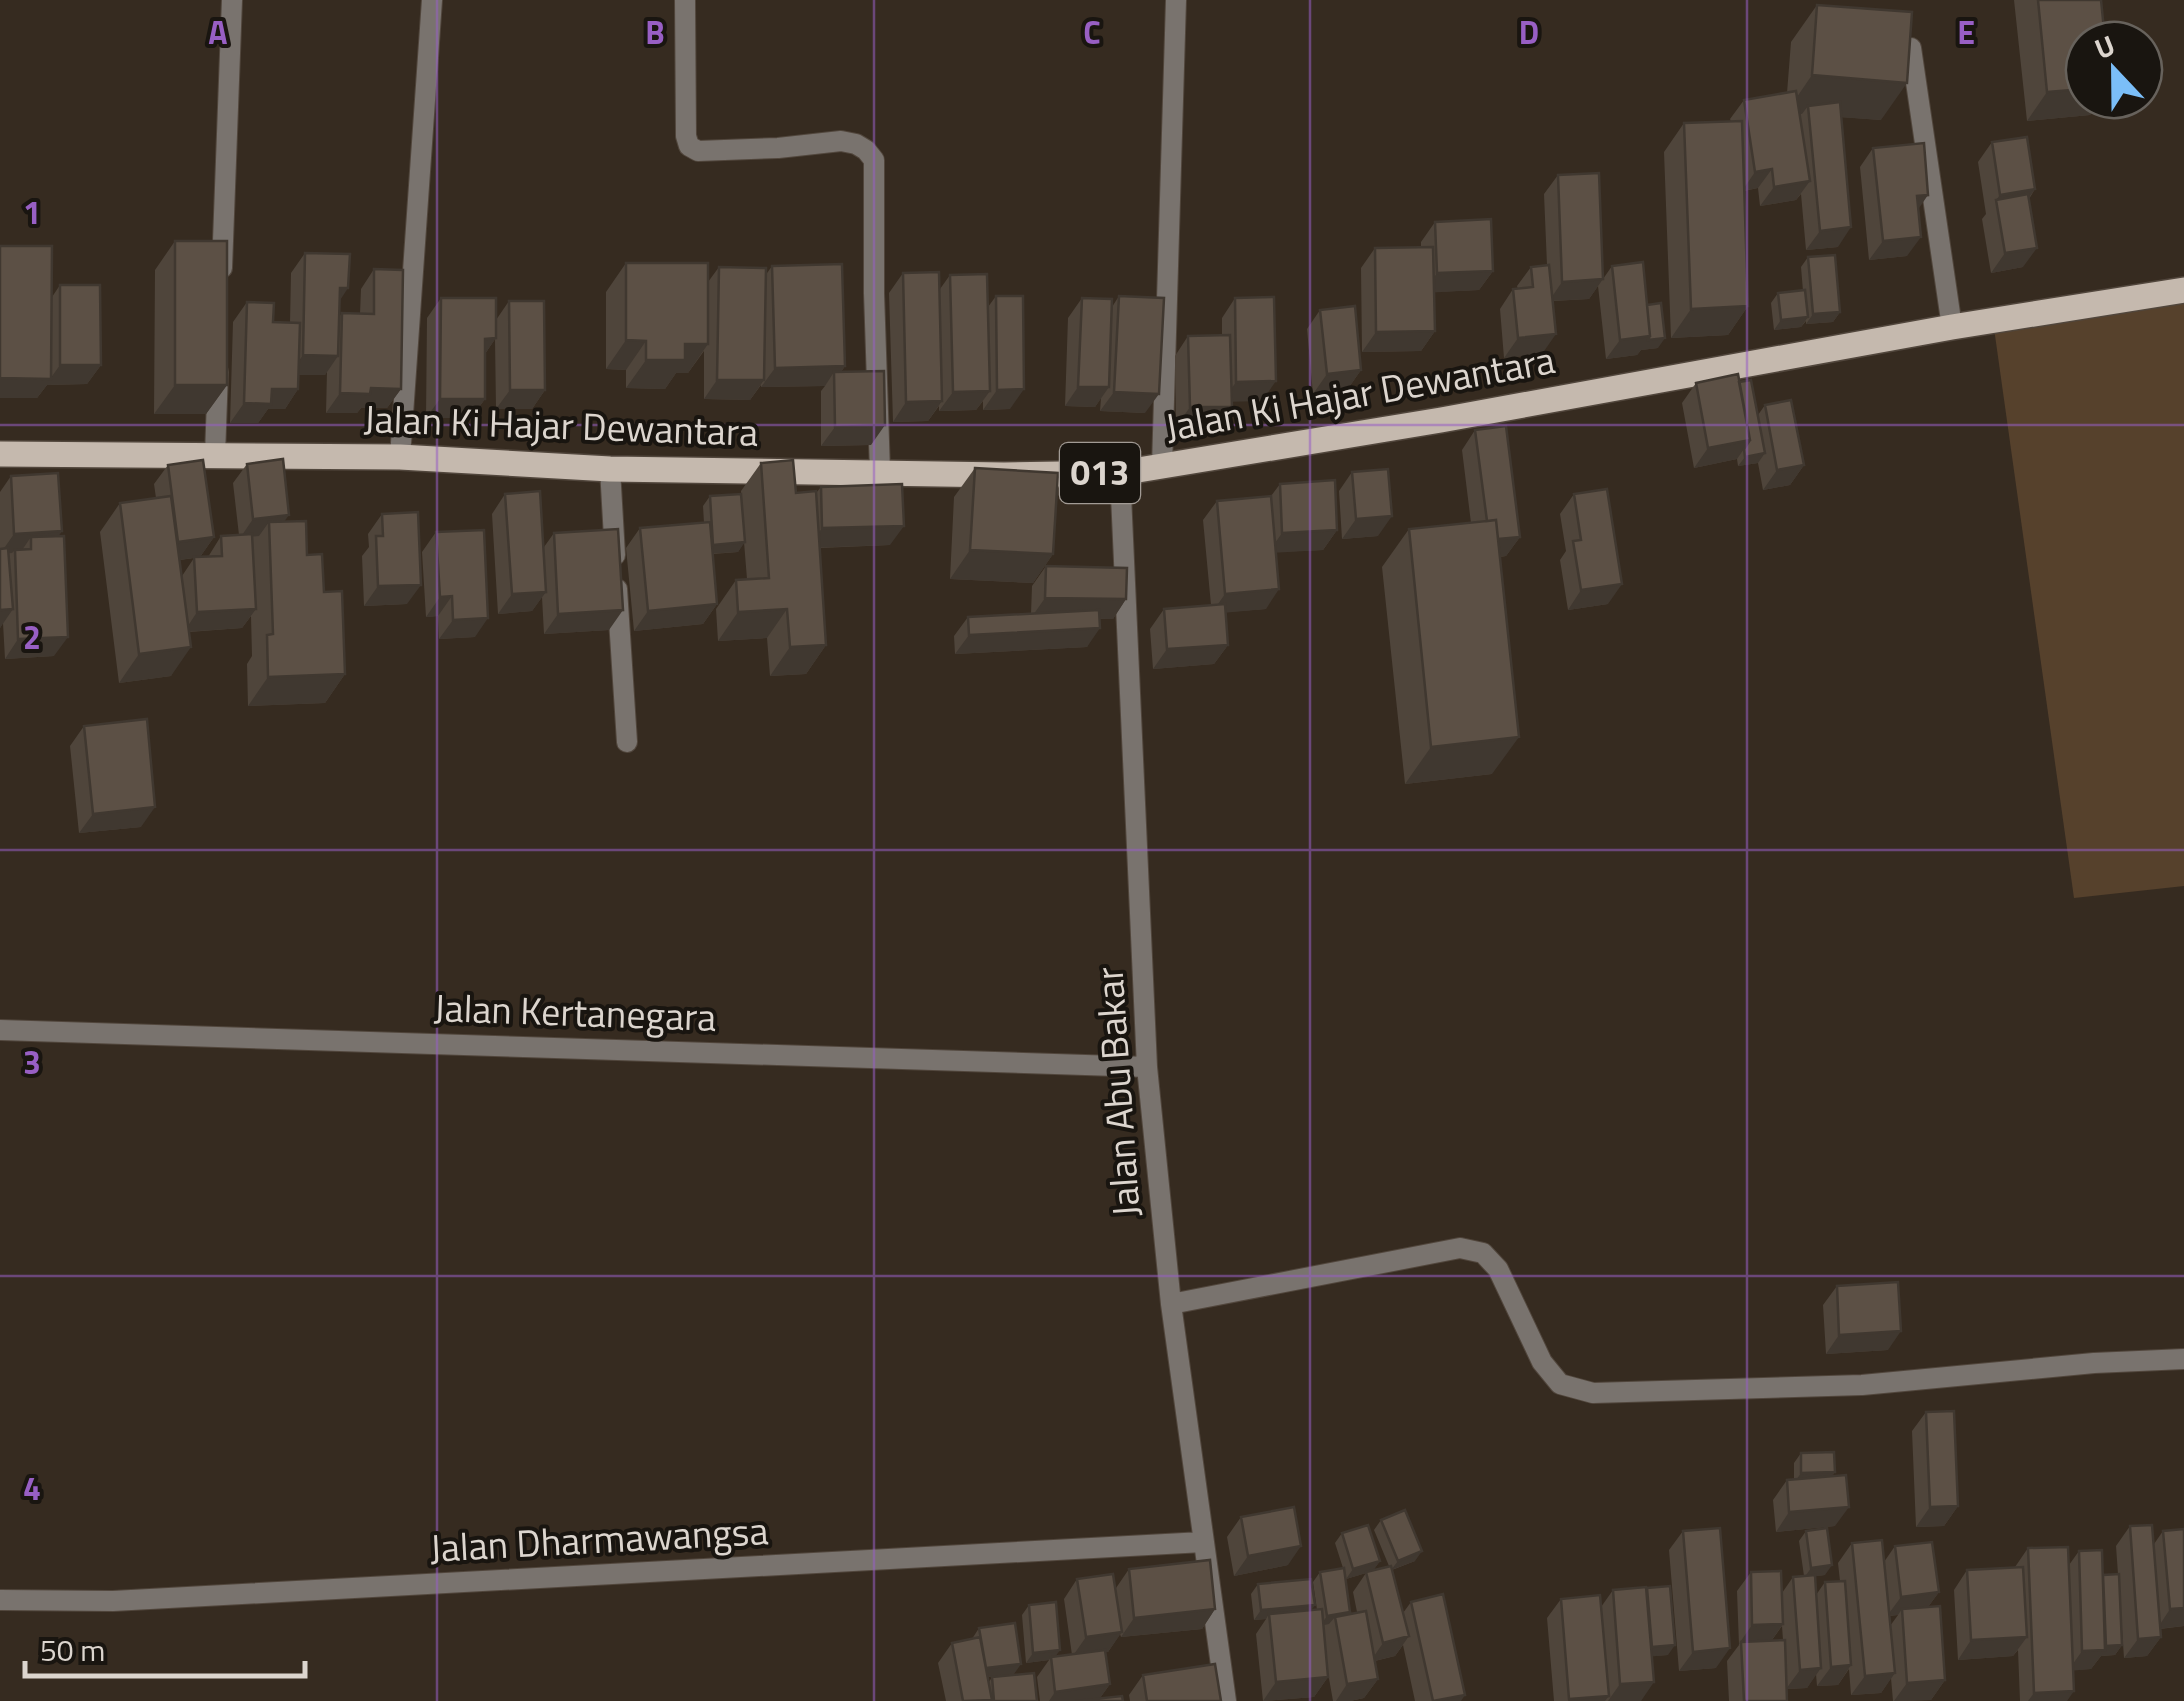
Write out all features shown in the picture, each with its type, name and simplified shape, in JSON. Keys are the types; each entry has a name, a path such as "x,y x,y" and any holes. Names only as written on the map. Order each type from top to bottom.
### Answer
{"main road":[{"name":"Jalan Ki Hajar Dewantara","path":"0,454 400,457 610,468 1004,475 1120,473 2184,290"}],"street":[{"path":"221,296 232,0"},
{"path":"400,457 432,0"},
{"path":"685,0 689,146 698,151 841,140 866,150 874,160 880,471"},
{"path":"1162,466 1176,0"},
{"path":"1910,48 1952,328"},
{"path":"215,454 219,356"},
{"path":"610,468 627,742"},
{"name":"Jalan Abu Bakar","path":"1120,473 1147,1067 1171,1304 1226,1701"},
{"name":"Jalan Kertanegara","path":"0,1030 1147,1067"},
{"path":"1171,1304 1460,1248 1483,1254 1498,1270 1542,1362 1560,1384 1593,1393 1862,1385 2094,1363 2184,1359"},
{"name":"Jalan Dharmawangsa","path":"0,1600 112,1602 1202,1542"}],"shaded area":[{"path":"2184,290 2184,886 2074,898 1993,321"}],"building":[{"path":"2038,0 2101,0 2103,20 2064,20 2064,91 2047,92"},
{"path":"1817,5 1912,12 1907,83 1812,75"},
{"path":"1796,91 1810,181 1774,187 1772,169 1755,172 1744,100"},
{"path":"1840,102 1851,227 1820,231 1808,106"},
{"path":"1742,121 1748,306 1691,309 1684,123"},
{"path":"2027,137 2035,189 2000,195 1992,142"},
{"path":"1924,143 1928,195 1917,196 1921,237 1883,241 1873,148"},
{"path":"1599,173 1603,279 1562,282 1558,175"},
{"path":"2028,194 2037,248 2005,253 1996,200"},
{"path":"1491,219 1493,271 1437,273 1435,222"},
{"path":"175,241 227,241 227,385 175,385"},
{"path":"0,246 52,246 51,379 0,378"},
{"path":"1433,247 1435,331 1376,332 1375,248"},
{"path":"305,253 350,254 348,288 340,288 338,356 303,355"},
{"path":"1835,255 1840,312 1813,314 1808,257"},
{"path":"1643,262 1650,336 1620,340 1612,266"},
{"path":"626,263 708,263 708,344 685,344 685,360 646,360 646,341 626,340"},
{"path":"842,264 845,366 775,368 772,266"},
{"path":"1549,265 1556,334 1518,338 1513,289 1533,287 1531,267"},
{"path":"719,267 766,268 764,380 717,380"},
{"path":"374,269 403,270 401,389 340,393 342,313 374,314"},
{"path":"939,272 942,401 906,402 903,273"},
{"path":"987,274 990,391 953,392 950,275"},
{"path":"60,285 100,285 101,365 60,365"},
{"path":"1805,290 1808,317 1781,320 1778,293"},
{"path":"996,296 1023,296 1024,389 997,390"},
{"path":"1119,296 1164,298 1159,394 1114,392"},
{"path":"1274,297 1276,381 1236,382 1235,298"},
{"path":"441,298 496,298 496,338 485,339 485,399 440,399"},
{"path":"1082,298 1112,299 1109,387 1078,387"},
{"path":"509,301 544,301 545,390 510,390"},
{"path":"247,302 274,303 273,322 300,323 298,389 272,389 271,404 244,403"},
{"path":"1661,303 1665,338 1648,340 1647,305"},
{"path":"1355,306 1361,370 1327,374 1320,310"},
{"path":"1230,335 1232,407 1190,407 1188,336"},
{"path":"884,371 885,425 835,427 834,372"},
{"path":"1738,374 1750,440 1708,448 1696,383"},
{"path":"1751,380 1765,453 1745,457 1744,449 1750,440 1739,382"},
{"path":"1791,400 1804,465 1777,470 1765,405"},
{"path":"1506,426 1520,537 1498,539 1496,520 1487,521 1475,430"},
{"path":"283,459 289,515 253,519 247,464"},
{"path":"203,460 214,537 178,542 168,465"},
{"path":"793,460 796,493 816,491 826,645 790,647 787,609 738,612 736,580 769,578 761,463"},
{"path":"975,468 1058,473 1053,554 970,550"},
{"path":"1388,469 1392,516 1356,519 1352,472"},
{"path":"58,473 62,531 14,534 11,476"},
{"path":"1335,480 1337,530 1282,533 1280,484"},
{"path":"902,484 904,526 822,528 821,487"},
{"path":"1607,489 1622,584 1581,590 1573,541 1581,540 1574,494"},
{"path":"540,491 546,592 512,594 505,494"},
{"path":"741,494 745,542 713,545 710,496"},
{"path":"171,496 191,647 139,654 120,503"},
{"path":"1271,496 1279,589 1225,594 1217,501"},
{"path":"418,512 421,585 378,586 376,536 383,536 382,514"},
{"path":"1496,520 1519,737 1431,747 1409,529"},
{"path":"306,521 307,555 322,554 324,592 342,591 345,674 268,677 267,635 273,634 269,522"},
{"path":"710,522 717,604 648,611 640,528"},
{"path":"618,529 623,610 558,614 554,533"},
{"path":"484,530 488,618 453,620 452,596 440,597 436,532"},
{"path":"252,534 256,609 197,612 194,557 222,556 221,536"},
{"path":"64,536 68,637 18,639 15,550 31,549 31,537"},
{"path":"8,548 13,609 0,610 0,549"},
{"path":"1046,566 1127,568 1126,599 1045,598"},
{"path":"1225,604 1228,645 1167,649 1164,609"},
{"path":"1099,610 1100,628 969,635 968,617"},
{"path":"147,719 155,807 93,814 84,726"},
{"path":"1898,1282 1901,1331 1839,1335 1837,1286"},
{"path":"1954,1411 1958,1506 1930,1507 1926,1412"},
{"path":"1834,1452 1835,1472 1801,1473 1801,1453"},
{"path":"1846,1475 1849,1507 1789,1512 1787,1480"},
{"path":"1294,1507 1301,1546 1248,1556 1241,1517"},
{"path":"1405,1510 1422,1551 1398,1561 1381,1520"},
{"path":"1368,1525 1380,1561 1353,1569 1342,1533"},
{"path":"2152,1525 2161,1637 2138,1639 2130,1526"},
{"path":"1720,1528 1730,1648 1693,1652 1683,1531"},
{"path":"1827,1528 1832,1565 1811,1568 1806,1531"},
{"path":"2184,1529 2184,1608 2170,1609 2163,1531"},
{"path":"1882,1540 1895,1673 1865,1676 1852,1543"},
{"path":"1932,1542 1939,1592 1901,1597 1895,1546"},
{"path":"2068,1547 2074,1691 2034,1693 2028,1548"},
{"path":"2102,1550 2105,1650 2082,1651 2079,1551"},
{"path":"1210,1560 1215,1609 1134,1618 1129,1569"},
{"path":"1391,1566 1409,1636 1383,1643 1366,1572"},
{"path":"2023,1567 2027,1637 1971,1640 1967,1570"},
{"path":"1344,1568 1350,1612 1327,1616 1320,1572"},
{"path":"1781,1571 1783,1624 1752,1625 1751,1572"},
{"path":"1113,1574 1122,1632 1086,1637 1077,1579"},
{"path":"2119,1574 2122,1645 2106,1646 2103,1575"},
{"path":"1815,1575 1821,1668 1800,1670 1793,1577"},
{"path":"1311,1579 1315,1605 1261,1610 1258,1584"},
{"path":"1845,1581 1851,1665 1831,1667 1825,1582"},
{"path":"1670,1586 1675,1645 1652,1647 1647,1588"},
{"path":"1646,1587 1654,1682 1620,1684 1613,1590"},
{"path":"1443,1594 1465,1695 1433,1701 1411,1602"},
{"path":"1600,1595 1609,1696 1569,1699 1561,1599"},
{"path":"1056,1602 1060,1650 1033,1653 1029,1605"},
{"path":"1940,1606 1945,1680 1907,1683 1902,1609"},
{"path":"1322,1609 1328,1677 1276,1682 1269,1614"},
{"path":"1366,1611 1378,1679 1347,1684 1335,1617"},
{"path":"1015,1623 1021,1664 986,1668 979,1628"},
{"path":"980,1637 992,1700 963,1701 952,1643"},
{"path":"1785,1640 1787,1701 1744,1701 1741,1642"},
{"path":"1105,1650 1110,1684 1055,1692 1051,1657"},
{"path":"1215,1664 1221,1701 1147,1701 1143,1675"},
{"path":"1034,1673 1037,1701 994,1701 992,1677"},
{"path":"1122,1696 1123,1701 1076,1701"}]}
